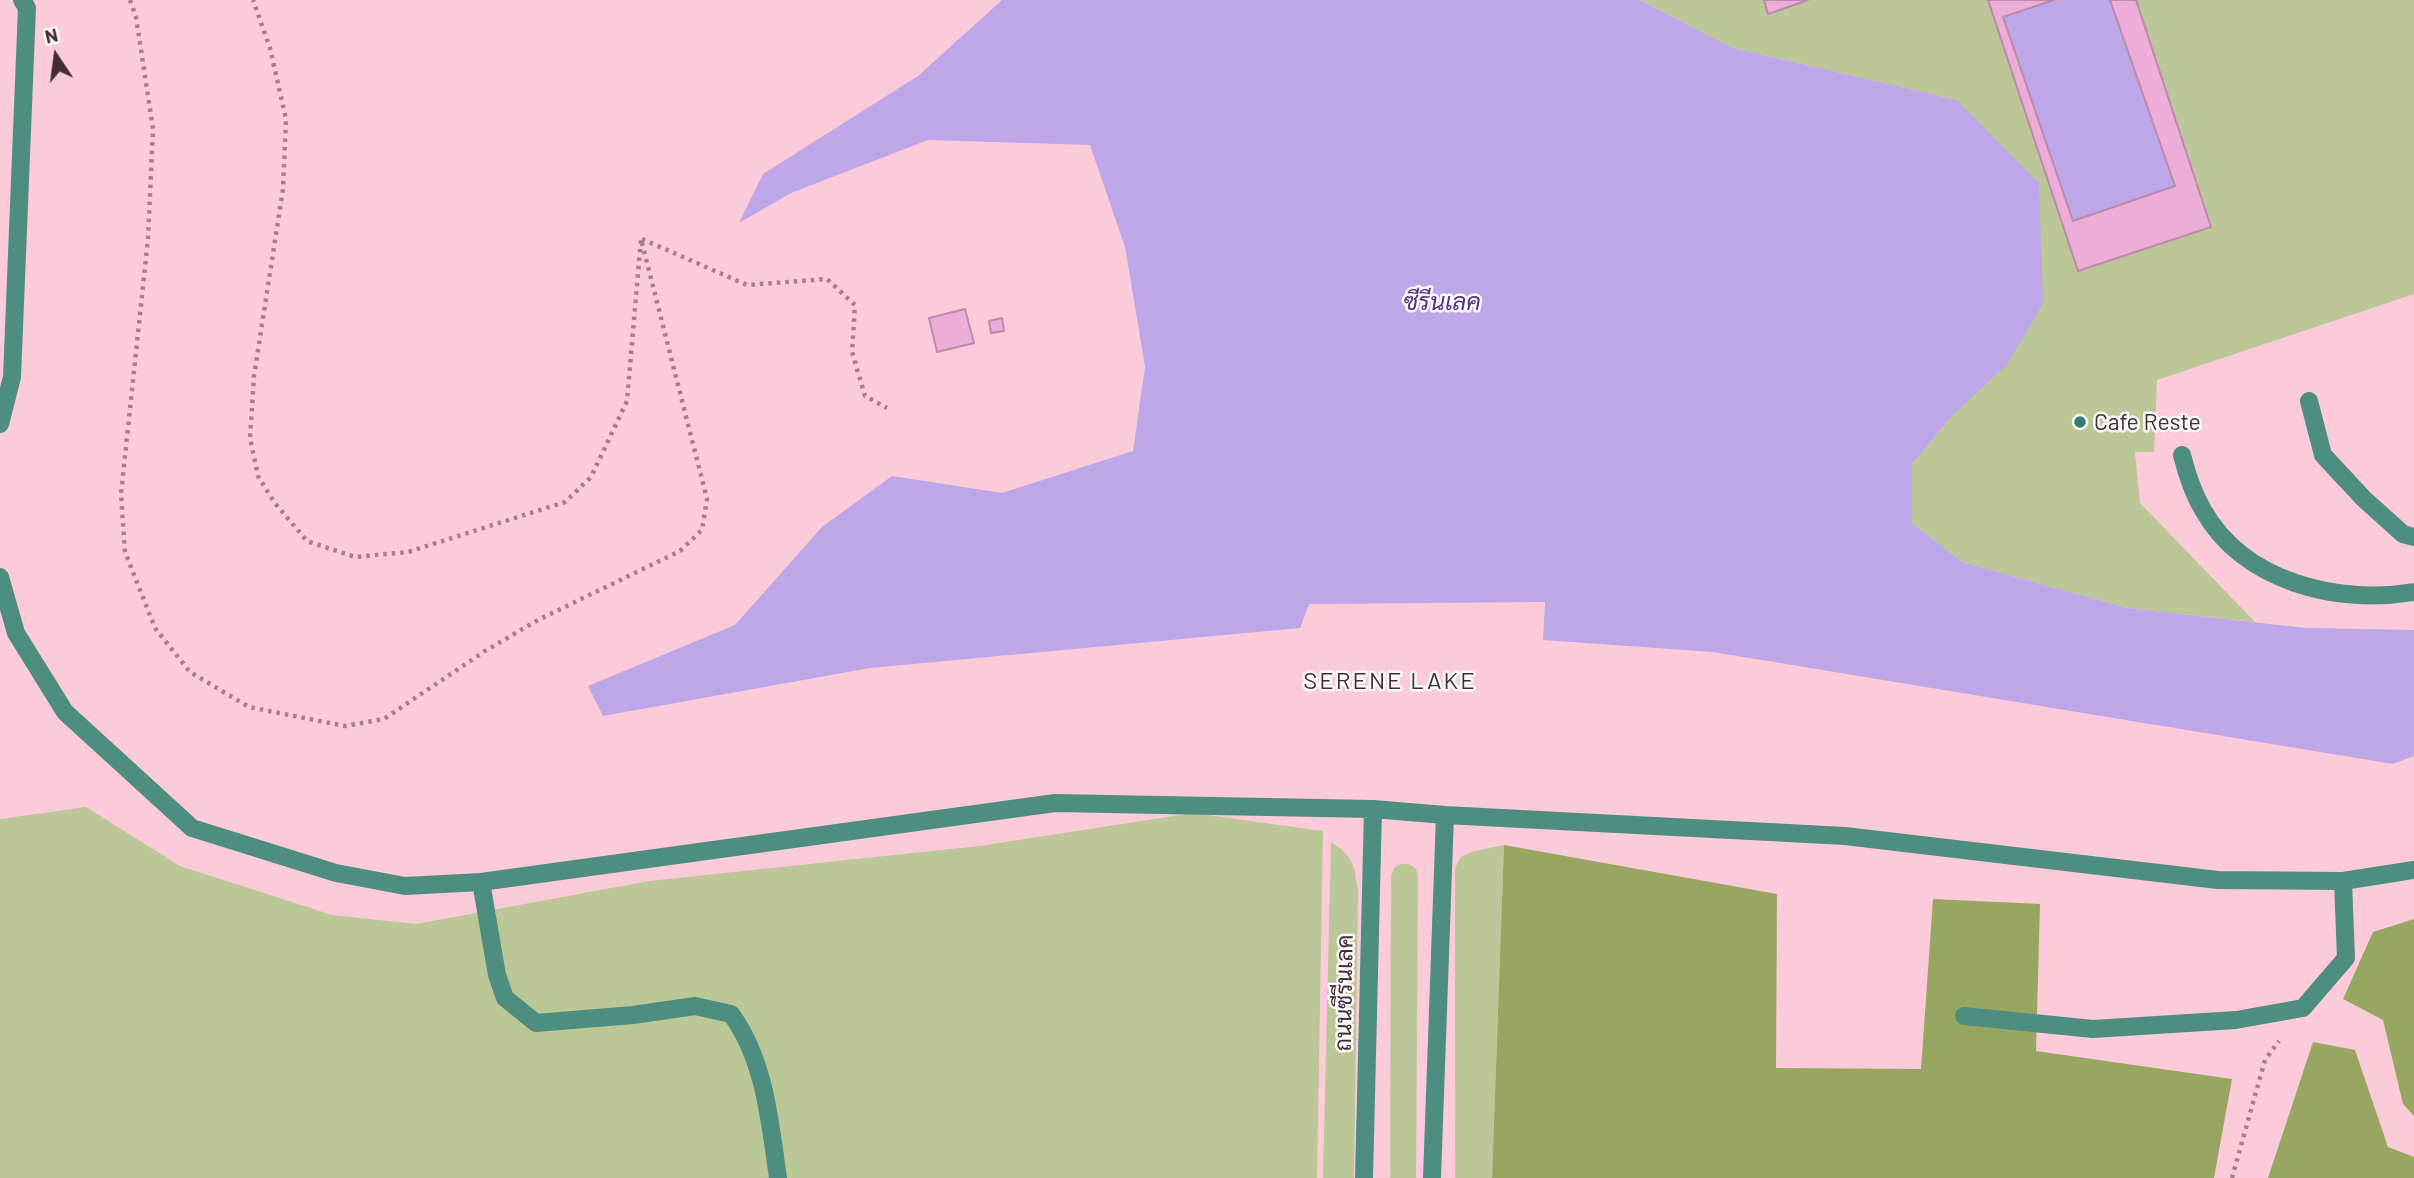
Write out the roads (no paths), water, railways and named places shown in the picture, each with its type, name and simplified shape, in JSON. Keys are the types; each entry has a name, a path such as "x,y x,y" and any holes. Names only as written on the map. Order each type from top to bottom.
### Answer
{"street":[{"path":"0,424 6,376 27,8 22,0"},
{"path":"2309,401 2323,455 2374,508 2403,534 2414,537"},
{"path":"2182,455 2190,484 2203,512 2221,535 2244,556 2269,572 2316,589 2355,596 2390,596 2414,592"},
{"path":"0,577 16,634 65,712 192,828 336,873 405,886 481,882 1055,803 1373,808 1445,815 1845,836 2218,880 2343,881 2414,870"},
{"name":"ถนนซีรีนเลค","path":"1364,1178 1373,808"},
{"path":"1432,1178 1445,815"},
{"path":"1964,1016 2093,1029 2235,1020 2303,1009 2346,958 2343,881"},
{"path":"481,882 497,975 505,998 536,1023 633,1015 695,1006 731,1014 746,1034 759,1073 778,1178"}],"water":[{"name":"ซีรีนเลค","path":"1002,0 1640,0 1733,48 1957,100 2039,183 2043,303 2008,363 1951,417 1912,464 1912,523 1962,562 2127,608 2306,628 2414,630 2414,756 2393,764 1713,652 1543,640 1545,602 1309,604 1300,628 870,668 603,716 588,686 735,625 822,527 892,476 1002,493 1133,451 1145,367 1125,247 1090,145 928,140 791,193 739,223 763,174 918,76"},
{"path":"2054,0 2110,0 2175,186 2073,221 2003,17"}],"place":[{"name":"Cafe Reste","path":"2080,422"}],"district":[{"name":"SERENE LAKE","path":"1390,681"}]}
